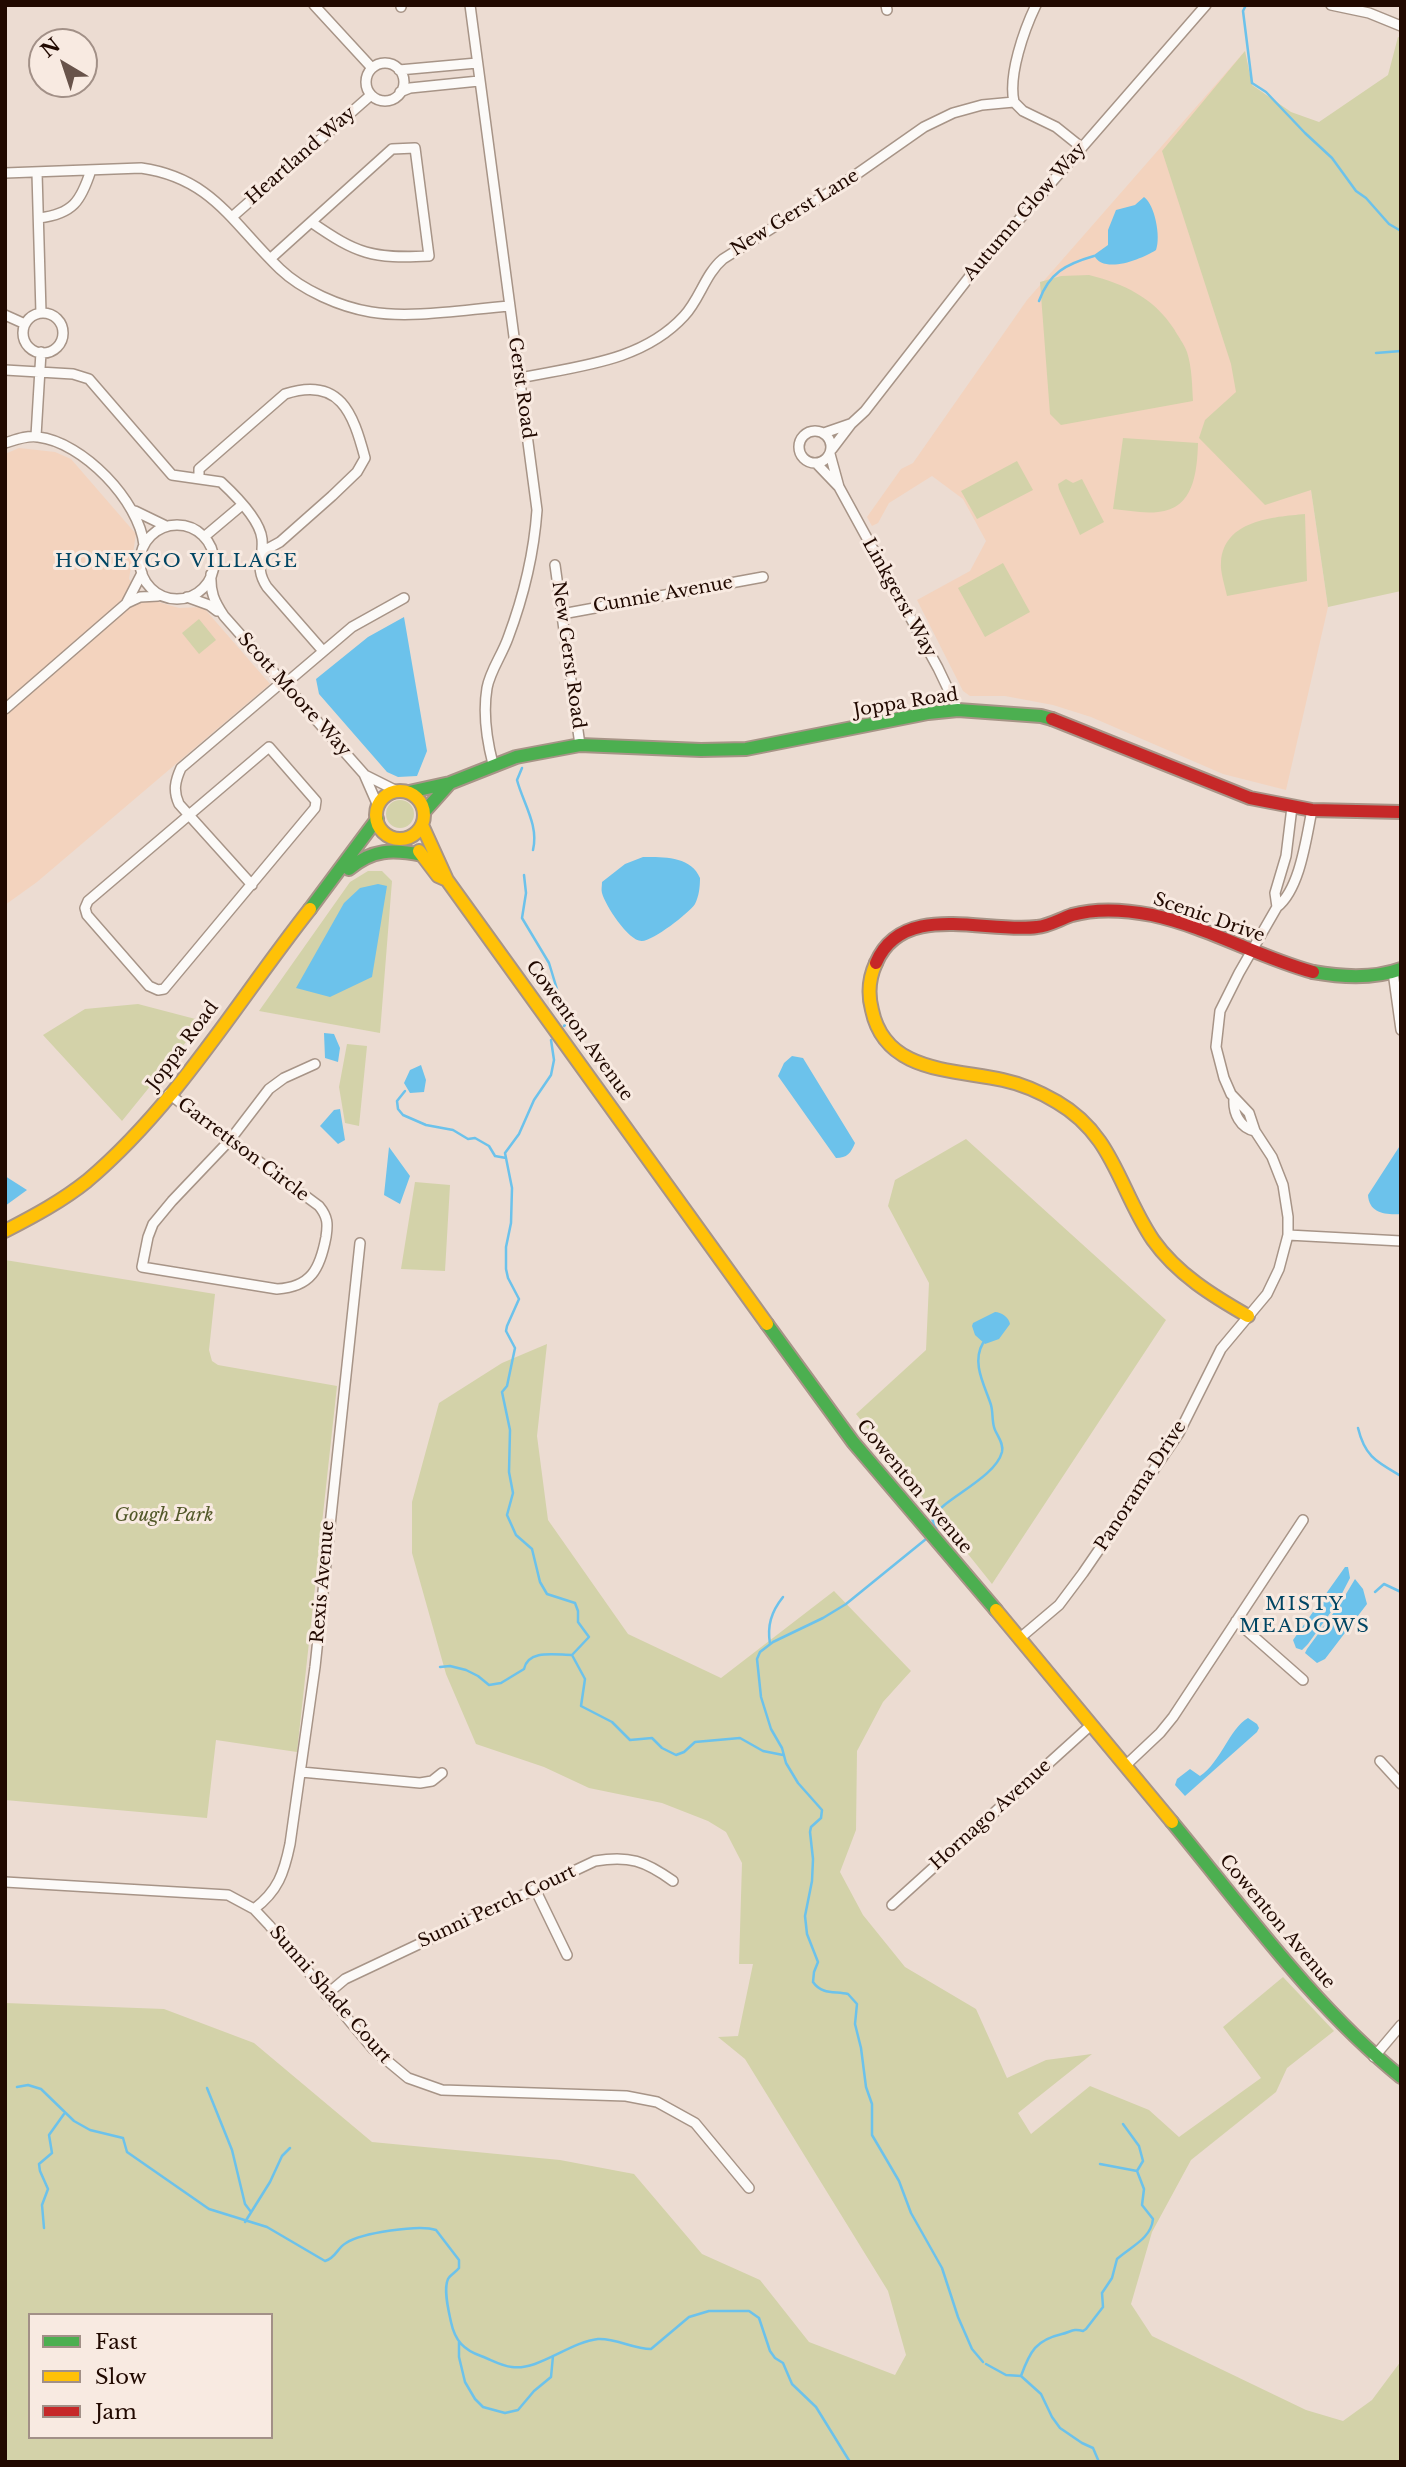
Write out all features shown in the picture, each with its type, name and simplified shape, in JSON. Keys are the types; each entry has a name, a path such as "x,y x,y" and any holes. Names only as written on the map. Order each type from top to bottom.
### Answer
{"street":[{"path":"314,5 372,68 383,63 399,70 403,81 400,92"},
{"name":"Gerst Road","path":"470,5 537,510 535,533 518,606 509,636 487,684 487,730 493,764"},
{"path":"1036,5 1029,20 1012,81 1014,103 1023,111 1056,127 1081,147"},
{"name":"Autumn Glow Way","path":"831,452 964,283 1206,5"},
{"path":"1335,6 1369,13 1401,26"},
{"path":"399,70 477,63"},
{"name":"Heartland Way","path":"372,68 366,79 371,95 385,101 410,88 479,81"},
{"name":"Heartland Way","path":"232,217 371,95"},
{"name":"New Gerst Lane","path":"520,378 610,359 642,347 682,318 697,299 709,273 723,258 844,183 924,127 963,110 982,105 1014,103"},
{"path":"270,258 392,149 415,148 429,256 402,257 364,253 343,244 311,222"},
{"path":"5,173 141,168 161,171 189,182 210,196 282,271 320,295 370,312 404,313 510,306"},
{"path":"39,218 58,216 72,207 81,196 91,170"},
{"path":"37,173 41,313"},
{"path":"41,313 54,316 62,333 54,349 41,352 35,351 23,337 25,324 34,315 41,313"},
{"path":"5,315 25,324"},
{"path":"36,436 41,352"},
{"path":"5,370 72,374 89,379 172,475 221,482 259,525 261,578 323,651"},
{"path":"199,478 199,469 285,394 302,388 318,388 337,397 353,417 365,458 357,472 332,496 279,542 262,549"},
{"name":"Autumn Glow Way","path":"824,433 851,424"},
{"path":"809,432 824,433 830,440 831,452 824,461 816,463 803,458 800,443 809,432"},
{"path":"5,443 36,436 68,446 80,454 104,475 133,510 140,525 144,545"},
{"name":"Linkgerst Way","path":"831,452 839,487"},
{"name":"Linkgerst Way","path":"816,463 839,487 938,668 958,710"},
{"path":"204,537 242,505"},
{"path":"5,709 127,603 150,595 187,597 202,589 211,574 213,558 204,537 187,526 166,526 133,510"},
{"path":"164,596 146,583 140,558 144,545 166,526"},
{"name":"New Gerst Road","path":"555,565 580,745"},
{"path":"127,603 142,573"},
{"name":"Scott Moore Way","path":"211,574 213,600 281,683 364,774 403,792"},
{"name":"Cunnie Avenue","path":"562,614 763,576"},
{"name":"Scott Moore Way","path":"187,597 209,605 224,616"},
{"path":"252,885 188,816 176,797 175,782 181,768 352,627 404,598"},
{"name":"Joppa Road","path":"5,1231 46,1211 85,1182 133,1137 169,1094 325,887 358,849 386,796 450,783 493,764 534,752 580,745 746,749 958,710 1041,716 1096,734 1250,798 1312,810 1401,812"},
{"path":"269,747 316,801 315,806 252,885 164,989 158,990 149,986 87,915 85,908 88,901 188,816 269,747"},
{"name":"Scott Moore Way","path":"364,774 377,813"},
{"name":"Joppa Road","path":"404,838 411,836 450,783"},
{"path":"403,792 419,800 423,818"},
{"name":"Panorama Drive","path":"1277,907 1275,893 1286,856 1292,807"},
{"name":"Panorama Drive","path":"1020,1638 1059,1605 1073,1588 1169,1448 1187,1418 1215,1359 1267,1294 1284,1256 1289,1217 1283,1185 1272,1157 1255,1131 1250,1113 1234,1099 1224,1078 1216,1033 1220,1012 1230,991 1277,907 1287,900 1294,883 1312,810"},
{"path":"377,813 379,826 388,836 404,838"},
{"name":"Cowenton Avenue","path":"423,818 428,842 446,870 447,880 853,1442 1020,1638 1333,2016 1374,2057 1401,2077"},
{"name":"Joppa Road","path":"358,849 388,836"},
{"name":"Cowenton Avenue","path":"404,838 438,876 447,880"},
{"path":"325,887 333,887 355,863 374,851 392,849 422,855"},
{"name":"Scenic Drive","path":"1248,1316 1200,1288 1168,1258 1144,1225 1112,1156 1082,1120 1043,1095 1016,1084 917,1065 884,1040 873,1018 870,987 874,968 884,949 906,933 936,923 1038,927 1081,913 1115,910 1173,920 1300,970 1328,976 1352,977 1397,971 1401,1030"},
{"path":"230,1140 269,1088 315,1064"},
{"name":"Garrettson Circle","path":"169,1094 230,1140 324,1212 328,1225 322,1258 318,1267 296,1286 277,1289 142,1267 153,1224 230,1140"},
{"path":"1288,1235 1401,1241"},
{"name":"Rexis Avenue","path":"254,1909 272,1893 286,1864 301,1772 315,1667 360,1243"},
{"path":"1125,1766 1166,1726 1303,1520"},
{"path":"1237,1621 1303,1680"},
{"name":"Hornago Avenue","path":"892,1905 1091,1725"},
{"path":"1380,1761 1401,1784"},
{"path":"301,1772 420,1783 432,1781 442,1773"},
{"name":"Sunni Perch Court","path":"326,1995 345,1979 595,1861 628,1858 650,1865 673,1881"},
{"name":"Sunni Shade Court","path":"5,1882 228,1895 254,1909 373,2049 408,2078 442,2090 626,2096 657,2102 695,2123 749,2188"},
{"path":"535,1889 567,1955"},
{"path":"1374,2057 1401,2025"}],"shaded area":[{"path":"1245,51 1328,607 1286,790 1223,774 1091,717 1053,705 1005,696 970,696 963,691 917,600 970,571 986,541 963,499 932,476 889,503 878,523 872,526 867,517 901,469 913,463 1027,300"},
{"path":"19,448 55,452 71,459 136,534 129,579 144,598 179,608 203,607 270,684 37,882 5,905 5,454"}],"green space":[{"path":"1398,37 1401,38 1401,591 1328,607 1311,490 1265,505 1199,438 1205,420 1236,392 1231,364 1162,151 1245,51 1252,85 1291,112 1319,122 1388,75"},
{"path":"1089,275 1137,293 1166,318 1187,352 1193,401 1061,425 1050,414 1040,282 1061,276"},
{"path":"1123,438 1198,443 1191,487 1179,504 1170,509 1152,512 1113,509"},
{"path":"1017,461 1033,490 977,519 961,491"},
{"path":"1066,479 1073,483 1082,479 1104,522 1080,535 1059,489 1058,484"},
{"path":"1305,514 1307,581 1227,596 1221,562 1224,548 1231,537 1252,523"},
{"path":"1003,563 1030,612 985,637 958,588"},
{"path":"199,619 216,640 199,654 182,633"},
{"path":"400,800 410,804 414,814 410,824 400,828 390,824 386,814 390,804"},
{"path":"368,871 382,871 392,881 380,1033 259,1011 350,882"},
{"path":"138,1004 203,1021 122,1121 43,1035 85,1009"},
{"path":"347,1044 367,1046 359,1126 345,1123 339,1087"},
{"path":"966,1139 1166,1320 992,1584 856,1414 926,1350 929,1283 888,1206 895,1180"},
{"path":"415,1182 450,1185 445,1271 401,1269"},
{"name":"Gough Park","path":"5,1260 215,1294 209,1350 212,1361 218,1365 337,1386 297,1752 216,1740 207,1818 5,1800"},
{"path":"547,1344 537,1436 548,1520 628,1634 721,1678 834,1591 911,1671 883,1702 857,1751 856,1830 840,1872 863,1915 905,1967 976,2009 1007,2078 1046,2060 1092,2054 1018,2113 1031,2134 1090,2086 1149,2110 1179,2137 1261,2078 1223,2027 1283,1977 1334,2031 1287,2068 1276,2092 1191,2160 1152,2232 1131,2304 1152,2336 1306,2410 1343,2421 1372,2400 1401,2361 1401,2462 5,2462 5,2003 164,2009 254,2043 372,2142 560,2160 634,2174 702,2254 760,2280 809,2342 895,2375 906,2355 888,2291 745,2059 718,2037 738,2036 753,1964 739,1964 742,1863 726,1832 708,1821 662,1803 589,1788 544,1767 476,1744 446,1674 412,1553 412,1502 439,1403 502,1363"}],"water":[{"path":"1144,197 1156,222 1156,250 1114,265 1099,261 1094,255 1108,245 1108,230 1116,210 1135,205"},
{"path":"404,617 427,751 417,776 398,777 387,772 319,694 316,679 368,637"},
{"path":"643,857 676,859 690,865 700,878 695,904 662,932 642,941 631,936 618,922 604,899 602,882 625,864"},
{"path":"378,884 387,886 372,977 330,997 296,988 344,903 360,888"},
{"path":"324,1033 334,1034 340,1048 338,1062 325,1058"},
{"path":"792,1056 803,1058 855,1143 846,1156 836,1158 778,1076 784,1063"},
{"path":"421,1065 426,1080 424,1092 410,1093 404,1083 410,1070"},
{"path":"340,1109 345,1140 338,1144 320,1126 334,1110"},
{"path":"1401,1144 1401,1214 1379,1212 1371,1206 1368,1195"},
{"path":"389,1147 410,1176 400,1204 384,1195"},
{"path":"5,1176 27,1190 5,1206"},
{"path":"995,1312 1004,1315 1010,1324 999,1339 985,1344 975,1335 972,1326"},
{"path":"1345,1567 1348,1567 1350,1578 1336,1605 1308,1644 1302,1650 1296,1648 1293,1640"},
{"path":"1355,1579 1363,1589 1367,1604 1325,1659 1317,1663 1305,1653"},
{"path":"1248,1718 1257,1724 1257,1732 1185,1796 1175,1785 1177,1779 1190,1769 1200,1776 1207,1770 1235,1730"}],"waterway":[{"path":"1246,5 1243,11 1252,83 1266,92 1332,158 1356,191 1366,198 1389,224 1401,231"},
{"path":"1039,301 1048,283 1060,271 1075,262 1094,256"},
{"path":"1376,353 1401,351"},
{"path":"522,768 517,780 532,823 533,850"},
{"path":"524,875 526,893 522,918 549,963 567,1023 564,1026"},
{"path":"440,1667 450,1666 466,1670 489,1685 501,1683 524,1669 531,1658 551,1654 572,1655 589,1637 578,1622 575,1603 547,1594 540,1582 532,1549 516,1535 507,1515 513,1493 509,1472 510,1430 502,1392 507,1386 515,1348 506,1331 519,1299 506,1269 512,1188 505,1153 519,1134 534,1100 551,1075 554,1060 551,1040"},
{"path":"405,1091 397,1101 398,1109 403,1115 426,1125 453,1130 468,1139 475,1138 489,1146 495,1156 506,1158"},
{"path":"938,1533 932,1519 937,1512 989,1471 1002,1452 979,1366 978,1358 983,1343"},
{"path":"1358,1428 1364,1446 1373,1458 1401,1476"},
{"path":"926,1539 846,1604 773,1642 760,1652 757,1659 761,1697 771,1729 798,1783 822,1810 821,1818 811,1827 810,1832 812,1881 805,1916 807,1934 818,1962 813,1982 825,1991 848,1994 857,2004 855,2024 866,2087 872,2104 872,2135 899,2181 911,2213 942,2268 958,2317 972,2349 983,2362"},
{"path":"1375,1592 1384,1584 1401,1592"},
{"path":"770,1644 771,1619 783,1597"},
{"path":"572,1655 585,1679 581,1706 612,1722 630,1740 652,1738 662,1748 676,1755 695,1742 740,1738 763,1751 783,1755"},
{"path":"17,2087 28,2085 41,2089 74,2121 90,2130 123,2138 127,2152 209,2209 267,2227 325,2261 332,2258 346,2243 364,2236 404,2229 436,2230 459,2260 459,2268 448,2279 446,2289 455,2334 461,2344 470,2351 504,2365 532,2365 576,2345 598,2339 651,2349 689,2317 709,2311 749,2311 759,2318 770,2351 783,2363 792,2384 816,2407 850,2462"},
{"path":"207,2088 232,2150 245,2204 251,2212"},
{"path":"44,2228 42,2205 48,2189 39,2164 52,2153 49,2135 64,2114"},
{"path":"1123,2124 1139,2146 1143,2161 1137,2171"},
{"path":"245,2222 270,2182 282,2156 290,2148"},
{"path":"1100,2164 1137,2171"},
{"path":"1021,2376 1031,2353 1040,2343 1074,2330 1086,2329 1103,2307 1102,2293 1112,2278 1117,2259 1148,2232 1153,2219 1142,2205 1144,2189 1137,2171"},
{"path":"459,2342 459,2357 465,2382 475,2399 483,2407 505,2413 518,2410 534,2391 551,2377 553,2356"},
{"path":"986,2364 1006,2375 1021,2376 1041,2394 1060,2428 1093,2448 1099,2462"}],"traffic: fast":[{"path":"409,792 450,783 516,757 580,745 746,749 928,713 958,710 1052,719"},
{"path":"424,812 450,783"},
{"path":"310,909 377,819"},
{"path":"349,869 358,862 383,852 422,855"},
{"path":"1313,972 1357,976 1401,969"},
{"path":"767,1324 853,1442 996,1610"},
{"path":"1172,1822 1309,1988 1369,2050 1401,2077"}],"traffic: slow":[{"path":"400,791 417,798 424,815 417,832 400,839 383,832 376,815 383,798 400,791"},
{"path":"422,825 447,880 767,1324"},
{"path":"419,851 438,876 447,880"},
{"path":"5,1231 37,1214 87,1181 150,1119 205,1051 310,909"},
{"path":"876,963 870,992 872,1010 879,1031 891,1046 906,1057 943,1070 1024,1086 1051,1098 1076,1115 1103,1147 1141,1221 1163,1252 1196,1283 1248,1316"},
{"path":"996,1610 1172,1822"}],"traffic: jam":[{"path":"1052,719 1250,798 1312,810 1401,812"},
{"path":"876,963 889,944 905,932 925,926 948,924 1037,927 1072,915 1112,911 1142,913 1173,920 1313,972"}],"district":[{"name":"HONEYGO VILLAGE","path":"177,562"},
{"name":"MISTY MEADOWS","path":"1305,1616"}]}
